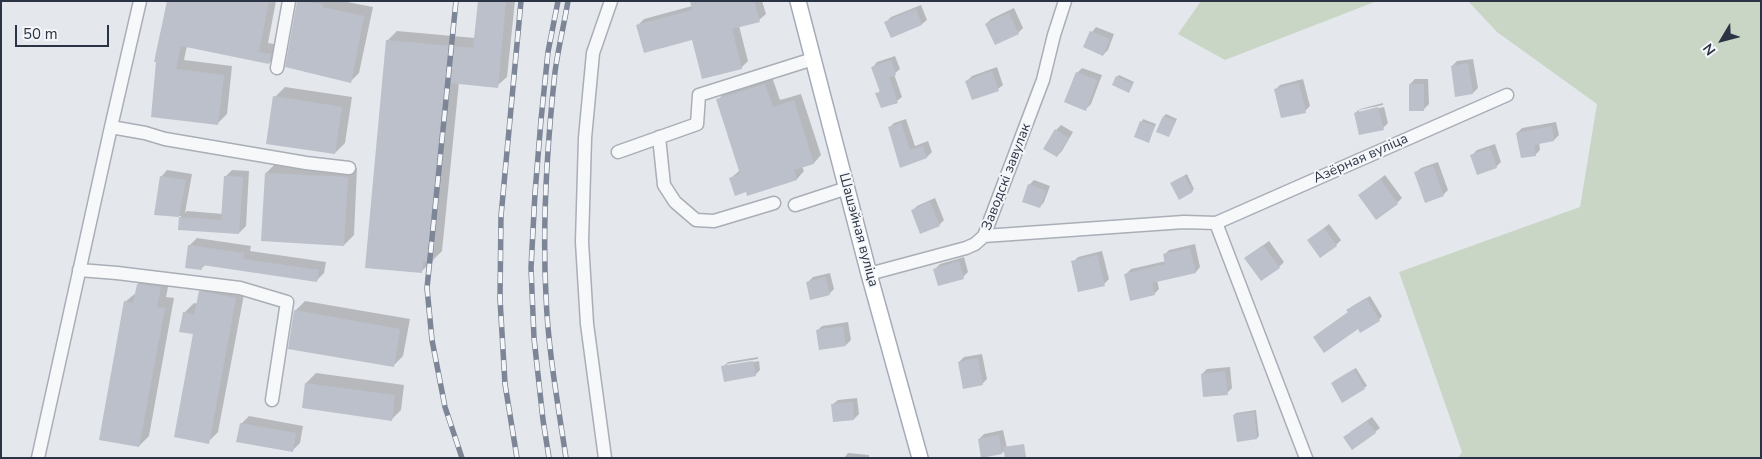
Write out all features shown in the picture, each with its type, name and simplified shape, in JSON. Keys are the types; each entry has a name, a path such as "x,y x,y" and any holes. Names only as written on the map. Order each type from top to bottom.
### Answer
{"main road":[{"name":"Шашэйная вуліца","path":"798,1 920,458"}],"street":[{"path":"38,458 110,127 140,1"},
{"path":"277,68 289,1"},
{"path":"605,458 587,324 582,242 585,138 594,53 611,1"},
{"name":"Заводскі завулак","path":"870,274 966,248 975,244 984,236 1043,80 1065,1"},
{"path":"618,152 697,124 699,95 813,59"},
{"name":"Азёрная вуліца","path":"984,236 1184,222 1216,223 1507,95"},
{"path":"110,127 145,133 165,139 306,163 349,168"},
{"path":"659,137 664,185 675,202 696,220 714,221 774,202"},
{"path":"795,204 847,188"},
{"path":"1216,223 1306,458"},
{"path":"79,270 240,288 287,302 272,400"}],"green space":[{"path":"1201,1 1377,1 1225,60 1178,34"},
{"path":"1468,1 1761,1 1761,458 1458,458 1462,452 1399,272 1580,207 1597,104 1497,32"}],"building":[{"path":"167,1 269,1 259,52 271,54 269,64 181,46 176,69 224,75 218,125 151,117 156,62 154,62"},
{"path":"297,1 323,4 322,7 364,16 351,83 285,67"},
{"path":"478,1 506,1 498,88 450,83 433,262 423,261 422,273 365,268 386,40 473,48"},
{"path":"690,1 754,1 760,22 732,29 742,69 702,79 692,40 644,53 636,25 692,10"},
{"path":"916,9 922,25 891,38 884,22"},
{"path":"1009,13 1019,34 995,45 985,24"},
{"path":"1090,31 1110,39 1103,56 1083,47"},
{"path":"891,60 896,75 889,77 898,103 881,108 875,93 880,92 871,67"},
{"path":"1468,63 1473,94 1455,97 1451,66"},
{"path":"992,71 999,91 972,100 965,81"},
{"path":"1076,72 1097,80 1086,111 1064,102"},
{"path":"1116,76 1133,84 1129,93 1112,85"},
{"path":"1299,83 1306,113 1281,118 1274,89"},
{"path":"765,84 773,107 794,100 814,164 794,170 797,180 747,196 746,192 735,196 729,178 740,174 716,99"},
{"path":"1409,84 1424,84 1424,111 1409,111"},
{"path":"273,96 342,107 335,154 266,144"},
{"path":"1378,107 1384,130 1359,135 1354,113"},
{"path":"1163,116 1176,121 1169,137 1156,132"},
{"path":"1140,121 1155,126 1149,143 1134,137"},
{"path":"901,123 910,150 923,146 927,158 900,168 888,127"},
{"path":"1552,126 1554,141 1534,145 1536,156 1521,158 1516,133"},
{"path":"1055,129 1069,138 1057,157 1043,149"},
{"path":"1490,148 1497,168 1477,175 1470,155"},
{"path":"1433,166 1444,196 1425,203 1414,172"},
{"path":"265,173 348,177 344,246 261,241"},
{"path":"160,176 186,180 179,217 154,215"},
{"path":"224,176 243,177 239,234 178,230 179,217 221,220"},
{"path":"1184,176 1193,192 1179,200 1170,183"},
{"path":"1380,179 1398,204 1376,220 1358,195"},
{"path":"1028,184 1046,191 1040,208 1022,202"},
{"path":"930,202 940,226 920,234 911,210"},
{"path":"1324,228 1337,246 1320,258 1307,240"},
{"path":"188,245 244,253 243,259 319,270 317,282 202,265 202,270 185,268"},
{"path":"1263,245 1280,268 1261,281 1244,258"},
{"path":"1190,248 1196,273 1152,283 1155,295 1130,301 1124,274 1165,264 1163,254"},
{"path":"1097,255 1105,286 1078,292 1071,261"},
{"path":"959,261 964,279 938,286 933,269"},
{"path":"825,277 830,295 810,300 806,282"},
{"path":"137,284 161,287 157,307 165,308 139,447 99,440 124,301 133,303"},
{"path":"199,291 236,298 209,444 174,437 193,334 179,332 183,312 194,315"},
{"path":"1366,298 1380,321 1360,333 1358,329 1324,353 1313,337 1348,312 1346,310"},
{"path":"294,310 400,329 394,367 288,349"},
{"path":"843,326 846,346 819,350 816,330"},
{"path":"978,358 983,385 963,389 958,362"},
{"path":"753,361 756,376 724,382 721,366"},
{"path":"1354,369 1365,389 1342,403 1331,383"},
{"path":"1225,371 1228,395 1203,397 1201,374"},
{"path":"305,383 395,395 392,421 302,408"},
{"path":"853,402 854,420 833,422 831,404"},
{"path":"1254,412 1257,439 1237,442 1233,415"},
{"path":"1367,421 1376,433 1352,450 1343,437"},
{"path":"240,423 296,433 293,452 236,442"},
{"path":"999,435 1002,454 981,458 978,439"},
{"path":"1024,444 1026,457 1005,458 1003,447"}],"railway":[{"path":"456,1 427,288 432,340 445,407 462,458"},
{"path":"517,458 505,384 500,299 501,216 521,1"},
{"path":"549,458 534,338 531,268 541,120 548,52 558,1"},
{"path":"566,458 549,337 545,240 546,184 552,100 556,63 568,1"}]}
